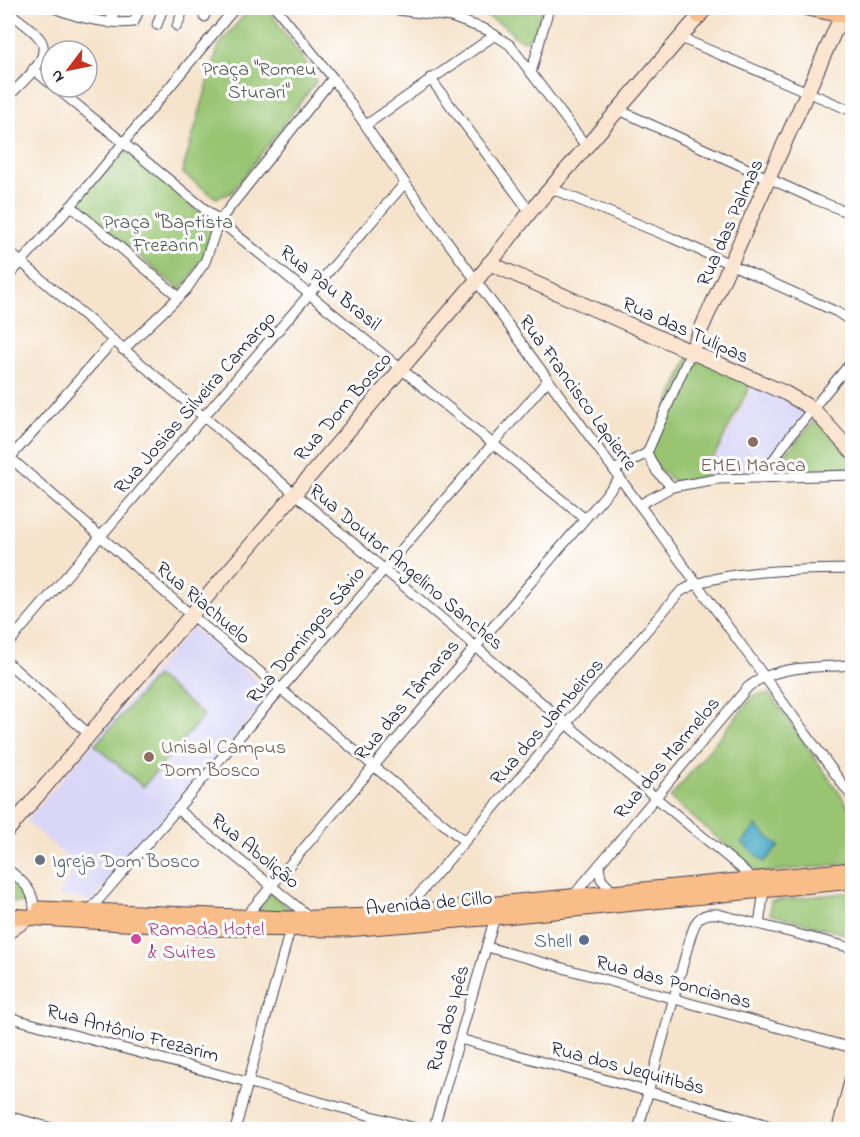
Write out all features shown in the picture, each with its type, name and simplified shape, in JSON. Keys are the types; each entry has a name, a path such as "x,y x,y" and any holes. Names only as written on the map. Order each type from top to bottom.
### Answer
{"main road":[{"path":"807,8 847,13"},
{"name":"Rua Dom Bosco","path":"8,830 476,280 586,146 681,38 702,10"},
{"name":"Rua das Palmas","path":"690,354 807,93 847,13"},
{"name":"Rua das Tulipas","path":"489,263 690,354 785,393 813,409 852,452"},
{"name":"Avenida de Cillo","path":"8,906 31,913 204,928 346,929 495,918 759,885 852,870"},
{"name":"Avenida de Cillo","path":"8,916 31,913 89,912 311,918 437,911 728,882 759,885 852,881"},
{"path":"8,932 31,913"},
{"path":"839,1130 852,1079"}],"street":[{"path":"54,8 75,16 110,23 134,22 140,8"},
{"path":"110,23 113,8"},
{"path":"157,26 164,8"},
{"path":"177,26 184,8"},
{"path":"204,17 208,8"},
{"path":"8,277 71,206 236,8"},
{"path":"383,8 451,17 495,35 510,45 586,146"},
{"path":"531,73 549,8"},
{"name":"Rua Francisco Lapierre","path":"279,9 333,78 405,183 852,797"},
{"path":"8,11 39,38 43,49 39,62 8,97"},
{"path":"366,125 430,78 495,35"},
{"path":"681,38 852,111"},
{"path":"33,69 39,74"},
{"path":"123,350 179,297 206,262 219,221 333,78"},
{"path":"430,78 530,212"},
{"name":"Rua Pau Brasil","path":"70,99 402,367 584,518"},
{"path":"618,110 852,214"},
{"name":"Rua Josias Silveira Camargo","path":"8,644 405,183"},
{"path":"550,189 732,264 837,312 852,322"},
{"path":"71,206 179,297"},
{"name":"Rua Doutor Angelino Sanches","path":"8,251 292,494 384,568 474,647 759,885"},
{"path":"8,458 113,341"},
{"name":"Rua das Palmas","path":"647,453 690,354"},
{"path":"762,476 852,361"},
{"name":"Rua Domingos Sávio","path":"89,912 282,691 384,568 549,380"},
{"path":"617,474 647,453 657,472 672,487"},
{"name":"Rua Riachuelo","path":"8,458 191,615 464,842"},
{"name":"Rua das Tâmaras","path":"244,917 584,518 617,474"},
{"path":"639,505 672,487 717,479 852,475"},
{"path":"696,584 734,575 852,569"},
{"name":"Rua dos Jambeiros","path":"402,914 568,725 680,592 696,584"},
{"path":"8,663 90,735"},
{"path":"764,676 779,670 852,665"},
{"name":"Rua dos Marmelos","path":"573,897 748,687 764,676"},
{"name":"Rua Abolição","path":"178,810 311,918"},
{"path":"728,882 732,869 730,860"},
{"path":"599,866 601,879 614,893"},
{"path":"8,869 27,886 34,898 31,913"},
{"path":"759,885 759,924"},
{"path":"425,887 424,895 437,911"},
{"path":"638,1130 694,925 706,913 852,948"},
{"name":"Rua dos Ipês","path":"433,1130 495,918"},
{"path":"235,1130 290,930"},
{"name":"Rua das Poncianas","path":"486,947 852,1048"},
{"name":"Rua Antônio Frezarim","path":"8,1017 423,1130"},
{"name":"Rua dos Jequitibás","path":"460,1039 786,1130"},
{"path":"8,1116 59,1130"}],"shaded area":[{"name":"EMEI Maraca","path":"754,384 806,412 760,472 704,479"},
{"name":"Unisal Campus Dom Bosco","path":"192,627 273,693 92,901 58,896 76,865 26,821"}],"green space":[{"name":"Praça \"Romeu Sturari\"","path":"250,8 267,8 314,74 316,82 231,193 216,198 182,173 219,45"},
{"path":"454,8 543,8 535,35 525,41 518,39 503,25 491,19"},
{"name":"Praça \"Baptista Frezarin\"","path":"122,148 214,223 203,260 180,290 77,204"},
{"path":"690,354 752,382 702,480 676,482 660,471 647,453"},
{"path":"813,422 818,423 852,456 852,468 788,473 783,470 781,459"},
{"path":"156,676 204,715 143,787 95,745"},
{"path":"770,694 852,811 852,863 759,873 670,798 754,695"},
{"path":"8,877 23,888 27,903 8,902"},
{"path":"270,892 297,915 255,914"},
{"path":"852,892 852,936 770,914 771,901"}],"water":[{"path":"756,826 779,846 764,862 742,843"}],"place":[{"name":"EMEI Maraca","path":"753,442"},
{"name":"Unisal Campus Dom Bosco","path":"149,757"},
{"name":"Igreja Dom Bosco","path":"40,860"},
{"name":"Ramada Hotel & Suites","path":"136,939"},
{"name":"Shell","path":"584,940"}]}
